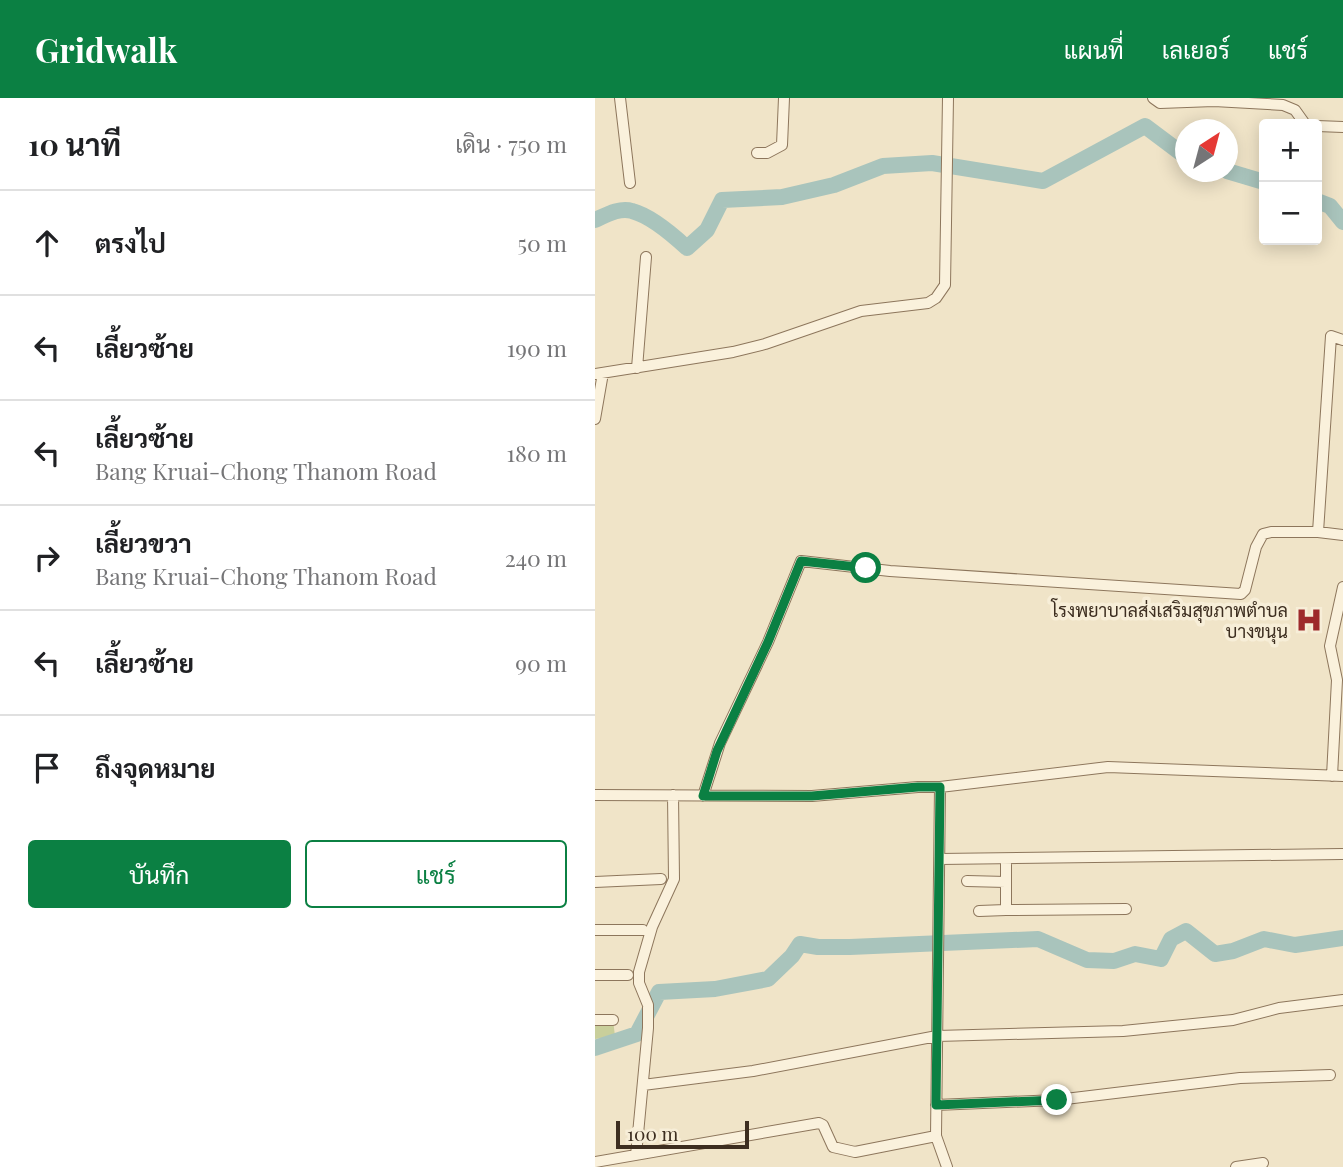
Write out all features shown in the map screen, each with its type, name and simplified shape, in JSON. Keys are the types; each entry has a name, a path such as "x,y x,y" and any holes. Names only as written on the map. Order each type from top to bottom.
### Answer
{"street":[{"path":"620,98 630,183"},
{"path":"757,153 767,153 782,145 784,98"},
{"path":"595,419 599,373 747,349 861,311 932,301 945,285 948,98"},
{"path":"1153,98 1160,103 1214,101 1283,105 1295,110 1301,119"},
{"path":"1322,126 1343,127"},
{"path":"637,368 646,257"},
{"path":"1318,532 1331,337 1343,340"},
{"path":"703,796 717,751 768,642 801,561 890,571 1241,594 1245,590 1256,547 1263,534 1318,532 1343,536"},
{"path":"595,795 812,796 940,787 1108,767 1140,766 1338,776 1337,680 1330,646 1343,587"},
{"path":"940,787 936,1136 947,1167"},
{"path":"636,1155 648,1028 648,1005 639,983 639,972 652,926 674,879 673,795"},
{"path":"940,859 1342,854"},
{"path":"1006,859 1006,910"},
{"path":"595,882 661,879"},
{"path":"967,881 1006,882"},
{"path":"979,911 1126,909"},
{"path":"595,930 643,930"},
{"path":"595,975 628,975"},
{"path":"643,1085 753,1071 937,1036 1123,1031 1233,1020 1279,1008 1343,1000"},
{"path":"595,1020 613,1020"},
{"path":"936,1105 1066,1099 1240,1078 1331,1076"},
{"path":"595,1162 819,1123 823,1125 833,1147 848,1152 936,1136"},
{"path":"1236,1167 1263,1163"}],"green space":[{"path":"595,1019 613,1020 615,1036 595,1039"}],"waterway":[{"path":"595,220 618,211 639,213 654,221 687,248 707,230 722,200 782,197 834,185 883,166 932,163 1043,181 1145,126 1175,148"},
{"path":"1238,174 1259,181"},
{"path":"1322,203 1330,206 1343,222"},
{"path":"595,1048 637,1034 659,992 715,989 768,979 792,956 800,944 850,947 1038,939 1087,960 1114,961 1135,954 1161,959 1171,939 1186,931 1215,954 1233,951 1264,939 1295,945 1343,938"}],"place":[{"name":"โรงพยาบาลส่งเสริมสุขภาพตำบล บางขนุน","path":"1309,620"}],"route":[{"path":"866,568 801,561 768,642 717,751 703,796 812,796 940,787 936,1105 1057,1100"}]}
